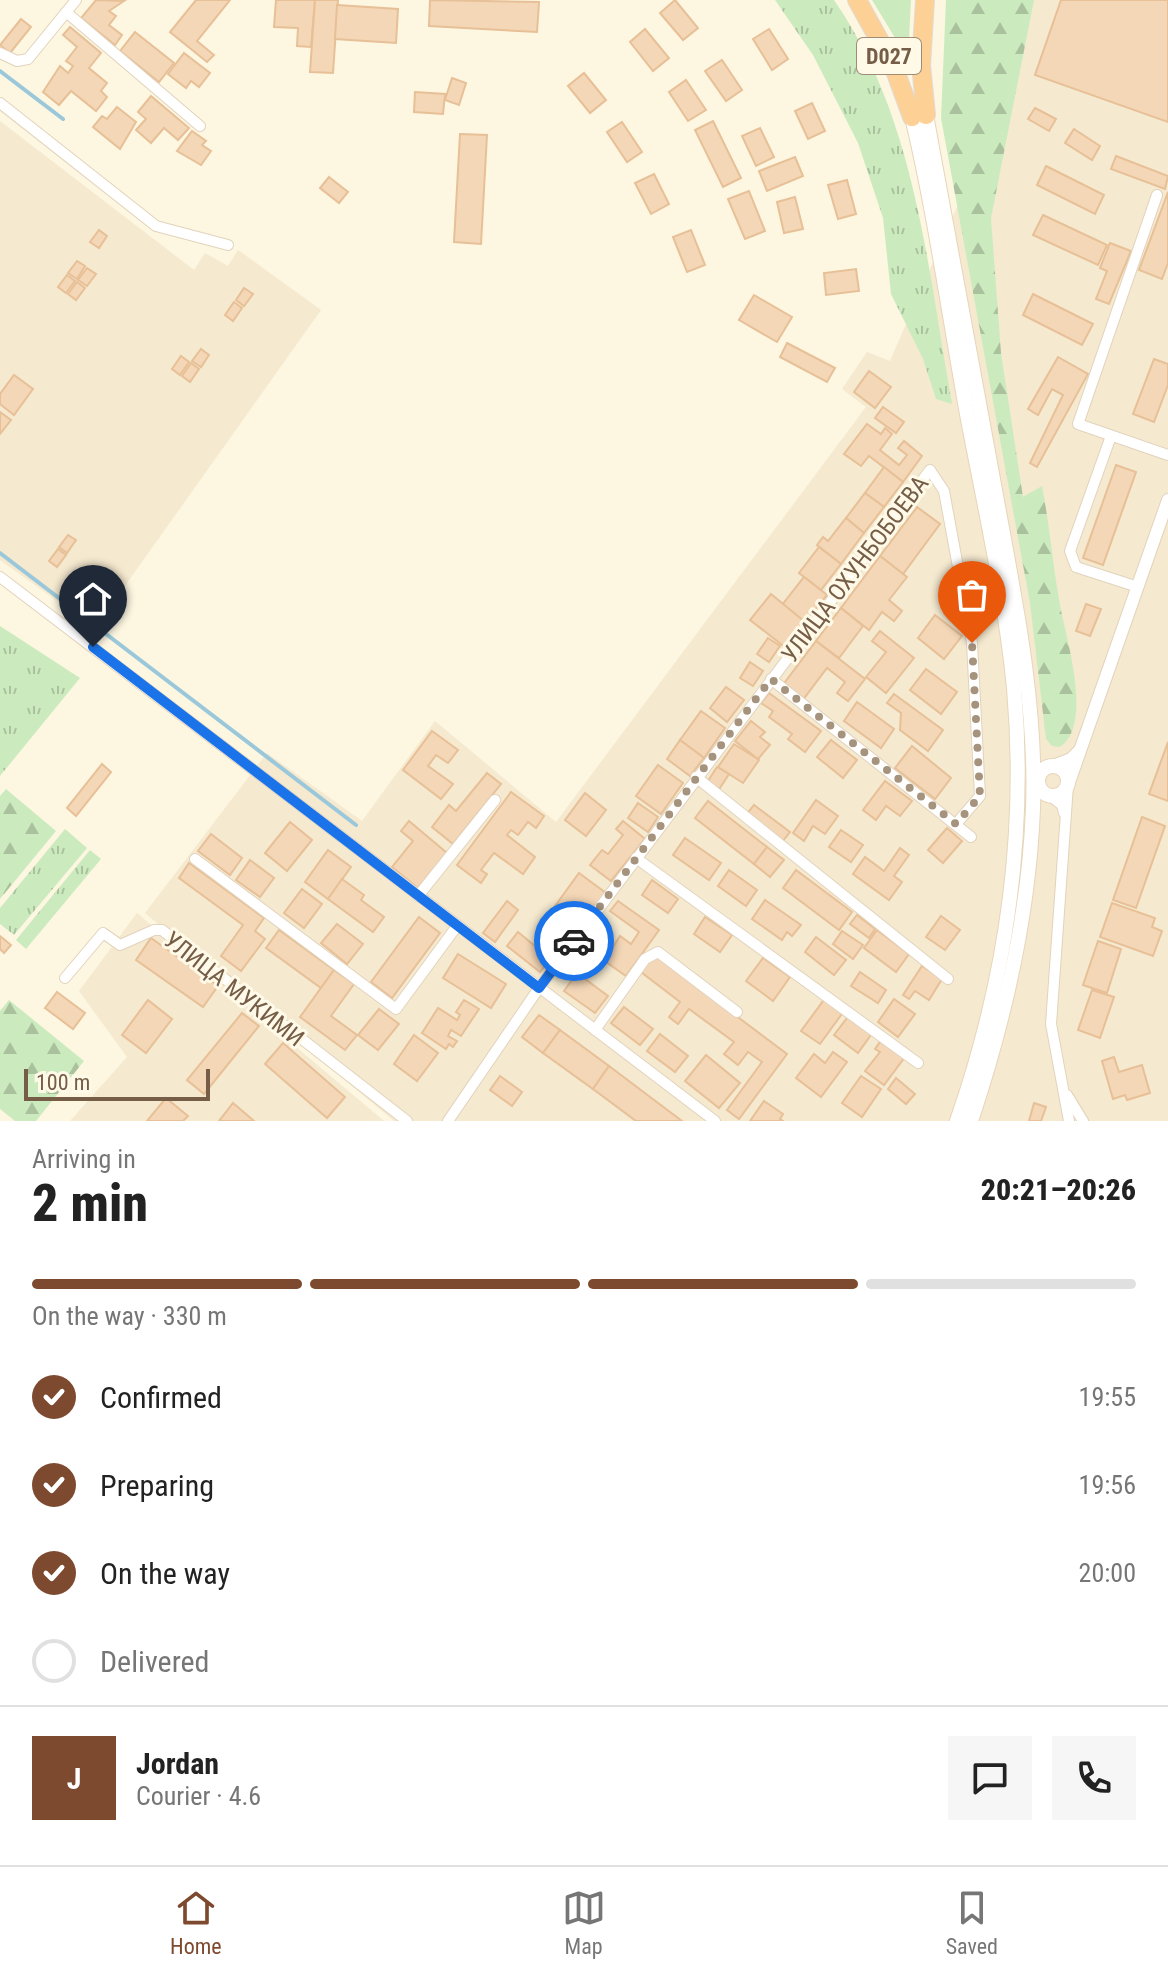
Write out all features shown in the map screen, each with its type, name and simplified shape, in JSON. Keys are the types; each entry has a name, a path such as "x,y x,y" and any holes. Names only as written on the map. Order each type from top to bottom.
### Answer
{"highway":[{"name":"D027","path":"857,0 919,116"},
{"name":"D027","path":"919,116 925,0"}],"main road":[{"name":"D027","path":"919,116 1025,754 1006,937 988,1021 957,1121"},
{"path":"971,1121 1011,982 1026,895 1033,807 1043,781 1038,760 1025,754"},
{"path":"1018,804 1043,781 1065,772 1068,785 1062,794 1043,781 1025,754"},
{"path":"1033,807 1043,781"}],"street":[{"path":"0,53 17,61 28,59 76,0"},
{"path":"66,12 200,126"},
{"path":"0,103 156,226 228,245"},
{"path":"1157,195 1078,424 1168,455"},
{"path":"1111,436 1070,551 1076,567 1138,587"},
{"name":"УЛИЦА ОХУНБОБОЕВА","path":"448,1121 539,988 930,470 944,491 972,643 980,796 956,824"},
{"path":"1069,1121 1051,1024 1068,785 1168,500"},
{"path":"0,577 715,1121"},
{"path":"771,679 971,837"},
{"path":"1065,818 1062,805 1043,781 1082,747"},
{"path":"696,777 948,979"},
{"path":"418,896 495,800"},
{"path":"636,858 918,1063"},
{"path":"195,859 396,1009 457,926"},
{"name":"УЛИЦА МУКИМИ","path":"65,978 103,933 120,945 154,930 162,930 407,1121"},
{"path":"595,1030 645,959 658,952 737,1012"},
{"path":"1063,1090 1083,1121"}],"shaded area":[{"path":"1014,0 1168,0 1168,1121 394,1121 145,913 267,753 362,821 435,721 556,822 866,407 842,389 867,352 890,361 981,152"},
{"path":"0,121 194,270 205,253 228,266 238,250 321,310 95,628 0,560"},
{"path":"137,913 384,1121 70,1121 127,1057 79,991"}],"green space":[{"path":"775,0 834,0 862,46 884,94 914,194 952,404 936,399 923,359 891,294 883,218 858,143 813,55"},
{"path":"872,0 911,0 908,59"},
{"path":"946,0 1034,0 991,218 1001,353 1023,497 1042,486 1075,682 1075,721 1070,736 1060,747 1052,746 1046,739 1030,603 941,118"},
{"path":"0,626 80,678 0,776"},
{"path":"6,789 56,831 0,899 0,796"},
{"path":"65,829 87,848 14,935 0,924 0,908"},
{"path":"90,850 101,859 26,949 16,940"},
{"path":"9,1000 84,1061 36,1121 15,1121 0,1109 0,1011"}],"building":[{"path":"96,0 124,1 109,11 116,16 109,25 122,35 115,45 81,18"},
{"path":"196,0 230,0 197,41 214,55 207,62 170,32"},
{"path":"276,0 315,0 311,47 297,46 298,28 274,27"},
{"path":"315,0 338,0 333,73 310,72"},
{"path":"430,0 539,2 537,32 429,26"},
{"path":"675,0 698,28 683,40 660,13"},
{"path":"1061,0 1168,0 1168,122 1035,75"},
{"path":"337,5 398,9 396,43 335,39"},
{"path":"21,19 31,27 10,53 0,45"},
{"path":"70,27 101,53 89,68 107,83 101,91 107,97 96,111 71,91 59,105 43,92 60,66 68,73 73,66 66,61 77,47 63,35"},
{"path":"645,29 669,58 653,71 630,42"},
{"path":"769,29 788,59 772,70 753,39"},
{"path":"135,32 174,63 159,82 120,51"},
{"path":"184,53 210,73 199,87 191,81 186,88 168,74"},
{"path":"722,60 742,90 726,101 705,71"},
{"path":"584,73 606,100 590,113 568,86"},
{"path":"452,78 466,83 459,105 445,100"},
{"path":"686,80 706,110 688,121 669,92"},
{"path":"415,92 445,94 443,114 414,112"},
{"path":"151,96 189,128 178,140 164,128 151,143 136,130 146,119 138,112"},
{"path":"812,103 825,131 808,139 795,111"},
{"path":"117,107 136,122 120,149 93,127 102,116 107,119"},
{"path":"1035,108 1056,119 1049,131 1028,119"},
{"path":"713,121 741,178 723,187 695,130"},
{"path":"622,122 642,152 627,162 607,132"},
{"path":"760,128 774,157 756,166 742,136"},
{"path":"1074,129 1100,146 1092,160 1065,143"},
{"path":"192,131 206,141 202,145 211,151 201,165 177,151"},
{"path":"460,134 487,135 481,244 454,242"},
{"path":"1116,156 1168,176 1165,189 1111,169"},
{"path":"795,157 803,176 767,191 759,171"},
{"path":"1046,166 1104,195 1095,214 1037,185"},
{"path":"654,174 669,204 651,214 635,183"},
{"path":"329,177 348,192 339,203 320,188"},
{"path":"847,180 856,214 838,219 828,185"},
{"path":"749,191 765,231 745,239 728,199"},
{"path":"1168,192 1168,263 1162,279 1139,270"},
{"path":"795,197 803,229 784,233 777,202"},
{"path":"1043,215 1107,245 1098,265 1033,235"},
{"path":"99,230 107,236 99,248 90,242"},
{"path":"691,230 705,265 687,272 673,237"},
{"path":"1110,243 1131,251 1109,304 1096,299 1107,271 1100,268"},
{"path":"77,261 85,266 77,279 68,273"},
{"path":"87,268 96,274 87,286 78,280"},
{"path":"856,269 859,291 826,295 824,273"},
{"path":"67,275 75,281 66,293 58,287"},
{"path":"77,282 85,288 76,300 68,294"},
{"path":"244,288 253,294 244,306 236,300"},
{"path":"1033,294 1093,324 1082,345 1023,315"},
{"path":"754,295 792,317 777,342 739,320"},
{"path":"234,302 242,308 233,321 225,315"},
{"path":"787,343 835,368 827,382 780,357"},
{"path":"201,349 209,355 201,367 192,361"},
{"path":"181,356 189,362 180,375 172,369"},
{"path":"1058,357 1088,374 1037,467 1030,463 1063,395 1052,389 1038,415 1028,409"},
{"path":"1154,359 1168,364 1168,385 1154,422 1133,414"},
{"path":"191,363 199,369 190,382 182,376"},
{"path":"869,371 891,387 875,408 854,392"},
{"path":"14,375 33,389 14,415 0,404 0,394"},
{"path":"883,407 904,422 896,433 875,418"},
{"path":"0,412 11,420 0,434"},
{"path":"867,424 881,434 885,428 892,434 880,450 899,465 907,455 898,448 904,441 922,456 903,482 869,456 861,466 844,454"},
{"path":"1116,465 1136,472 1103,565 1083,558"},
{"path":"884,467 903,482 884,507 865,493"},
{"path":"865,493 884,507 864,533 846,518"},
{"path":"917,507 940,524 903,574 880,556"},
{"path":"846,518 864,533 841,564 817,545 823,537 828,541"},
{"path":"68,535 76,540 67,553 59,547"},
{"path":"819,547 841,564 821,590 799,573"},
{"path":"58,549 66,555 57,567 49,561"},
{"path":"880,556 907,577 889,600 902,611 894,621 882,612 869,630 841,608"},
{"path":"804,577 827,595 805,622 782,605"},
{"path":"771,594 805,622 786,648 750,620"},
{"path":"1086,604 1101,609 1090,636 1076,631"},
{"path":"841,608 863,626 839,658 816,641"},
{"path":"935,615 962,636 944,659 918,638"},
{"path":"880,631 914,658 886,693 866,677 886,652 872,641"},
{"path":"768,638 780,646 769,662 757,654"},
{"path":"816,641 865,679 848,701 837,693 845,682 827,668 802,701 782,686"},
{"path":"750,662 763,671 753,686 740,678"},
{"path":"926,669 957,692 941,714 910,690"},
{"path":"726,687 744,700 727,722 710,708"},
{"path":"769,693 821,731 805,752 788,739 792,734 769,717 773,711 761,703"},
{"path":"894,694 943,730 928,751 900,730 901,713 887,703"},
{"path":"857,702 894,729 881,748 844,721"},
{"path":"701,711 725,728 704,758 680,740"},
{"path":"751,721 765,732 760,737 770,745 758,759 735,741"},
{"path":"432,731 458,750 448,763 436,755 428,766 453,784 441,799 403,770"},
{"path":"680,740 704,758 690,776 667,759"},
{"path":"831,740 857,760 843,778 817,757"},
{"path":"1168,742 1168,801 1149,794"},
{"path":"734,744 759,760 743,783 718,767"},
{"path":"912,746 951,778 935,799 895,768"},
{"path":"102,764 111,772 76,816 67,808"},
{"path":"658,765 683,783 661,814 636,796"},
{"path":"717,767 729,774 718,791 706,784"},
{"path":"487,773 501,784 453,844 432,827 449,805 456,811"},
{"path":"885,781 912,801 900,816 886,806 876,820 863,810"},
{"path":"511,792 544,816 536,828 528,822 518,835 511,830 507,835 535,857 523,874 494,853 481,870 487,874 481,883 457,865"},
{"path":"585,793 606,810 586,836 565,820"},
{"path":"816,800 838,816 825,834 813,826 804,841 793,833"},
{"path":"708,801 767,847 754,864 695,818"},
{"path":"638,803 658,817 648,832 628,818"},
{"path":"754,805 790,832 782,842 746,815"},
{"path":"1142,817 1165,826 1136,908 1113,900"},
{"path":"409,821 447,853 418,888 392,867 413,841 401,831"},
{"path":"623,821 645,839 611,881 590,865 602,850 608,854 623,835 616,829"},
{"path":"290,822 312,840 287,871 265,853"},
{"path":"947,828 962,841 943,863 928,850"},
{"path":"841,830 863,845 851,862 829,847"},
{"path":"211,834 242,858 230,875 198,851"},
{"path":"685,838 721,863 709,880 673,855"},
{"path":"767,847 784,860 770,877 754,864"},
{"path":"900,848 909,855 894,876 902,882 889,900 853,874 865,857 884,871"},
{"path":"328,850 351,867 328,899 305,882"},
{"path":"250,860 274,878 260,897 236,880"},
{"path":"189,863 264,918 255,931 265,939 241,971 221,956 243,925 179,878"},
{"path":"729,870 757,890 746,906 718,886"},
{"path":"796,870 852,912 839,930 783,888"},
{"path":"579,873 606,893 586,920 578,914 568,927 550,913"},
{"path":"342,879 364,895 361,900 384,917 373,932 328,899"},
{"path":"652,880 678,899 668,913 642,895"},
{"path":"302,889 322,904 304,928 284,913"},
{"path":"765,900 801,925 792,936 787,932 782,940 752,919"},
{"path":"507,901 518,910 495,942 483,933"},
{"path":"618,901 659,930 626,976 585,947 593,937 611,950 620,936 631,944 639,932 610,911"},
{"path":"1112,903 1155,918 1152,927 1162,931 1153,956 1100,937"},
{"path":"857,915 875,929 869,938 850,924"},
{"path":"941,916 960,930 945,950 926,937"},
{"path":"419,917 440,933 392,998 371,982"},
{"path":"705,917 732,935 720,952 694,934"},
{"path":"337,924 363,944 347,964 321,943"},
{"path":"279,930 334,970 321,988 266,948"},
{"path":"877,930 909,954 896,972 864,948"},
{"path":"842,931 863,945 853,959 833,944"},
{"path":"518,932 541,951 549,942 558,949 540,972 507,946"},
{"path":"0,936 11,945 4,953 0,949"},
{"path":"816,937 846,960 834,975 805,952"},
{"path":"151,938 218,986 203,1007 136,960"},
{"path":"1098,941 1121,949 1107,993 1083,985"},
{"path":"458,954 506,984 491,1008 443,978"},
{"path":"654,954 787,1054 739,1119 727,1110 762,1062 748,1052 738,1065 724,1054 734,1042 689,1009 678,1024 669,1017 680,1002 641,972"},
{"path":"763,958 790,977 773,1001 746,981"},
{"path":"922,966 942,979 929,1000 915,991 909,999 903,995"},
{"path":"334,970 354,984 331,1016 357,1035 345,1050 300,1017"},
{"path":"860,972 886,990 878,1003 851,986"},
{"path":"577,973 608,996 595,1013 564,991"},
{"path":"1092,990 1114,997 1100,1038 1078,1030"},
{"path":"57,992 85,1013 73,1029 45,1008"},
{"path":"826,997 844,1011 820,1044 801,1031"},
{"path":"894,999 915,1014 898,1037 878,1022"},
{"path":"148,1000 172,1019 146,1053 122,1035"},
{"path":"464,1000 479,1009 461,1036 451,1030 448,1036 457,1041 453,1047 449,1044 446,1049 422,1033 438,1008 457,1020 460,1015 456,1012"},
{"path":"624,1007 653,1029 640,1045 611,1023"},
{"path":"379,1009 399,1024 378,1050 358,1035"},
{"path":"242,1013 259,1026 204,1094 187,1080"},
{"path":"850,1014 873,1032 858,1053 834,1035"},
{"path":"539,1015 560,1030 543,1053 522,1037"},
{"path":"560,1030 609,1066 593,1089 543,1053"},
{"path":"660,1034 688,1056 675,1072 647,1051"},
{"path":"414,1035 438,1053 417,1081 394,1064"},
{"path":"882,1039 905,1057 884,1085 865,1071 880,1052 875,1049"},
{"path":"283,1043 345,1097 327,1118 265,1064"},
{"path":"833,1052 847,1062 821,1097 796,1078 814,1054 825,1063"},
{"path":"706,1055 740,1083 719,1108 685,1081"},
{"path":"1114,1057 1119,1072 1142,1065 1150,1093 1127,1100 1125,1095 1113,1099 1102,1061"},
{"path":"609,1066 682,1121 636,1121 593,1089"},
{"path":"500,1076 522,1092 512,1106 490,1090"},
{"path":"861,1076 881,1089 862,1117 842,1103"},
{"path":"896,1078 915,1094 906,1104 888,1089"},
{"path":"166,1098 188,1116 183,1121 147,1121"},
{"path":"764,1101 783,1114 780,1119 783,1121 750,1121"},
{"path":"233,1103 254,1121 219,1121"},
{"path":"1034,1103 1046,1107 1041,1121 1029,1121"}],"waterway":[{"path":"0,71 63,119"},
{"path":"0,553 356,825"}],"way so far":[{"path":"574,941 771,679 956,824 980,796 972,643"}],"route":[{"path":"93,647 539,988 574,941"}]}
